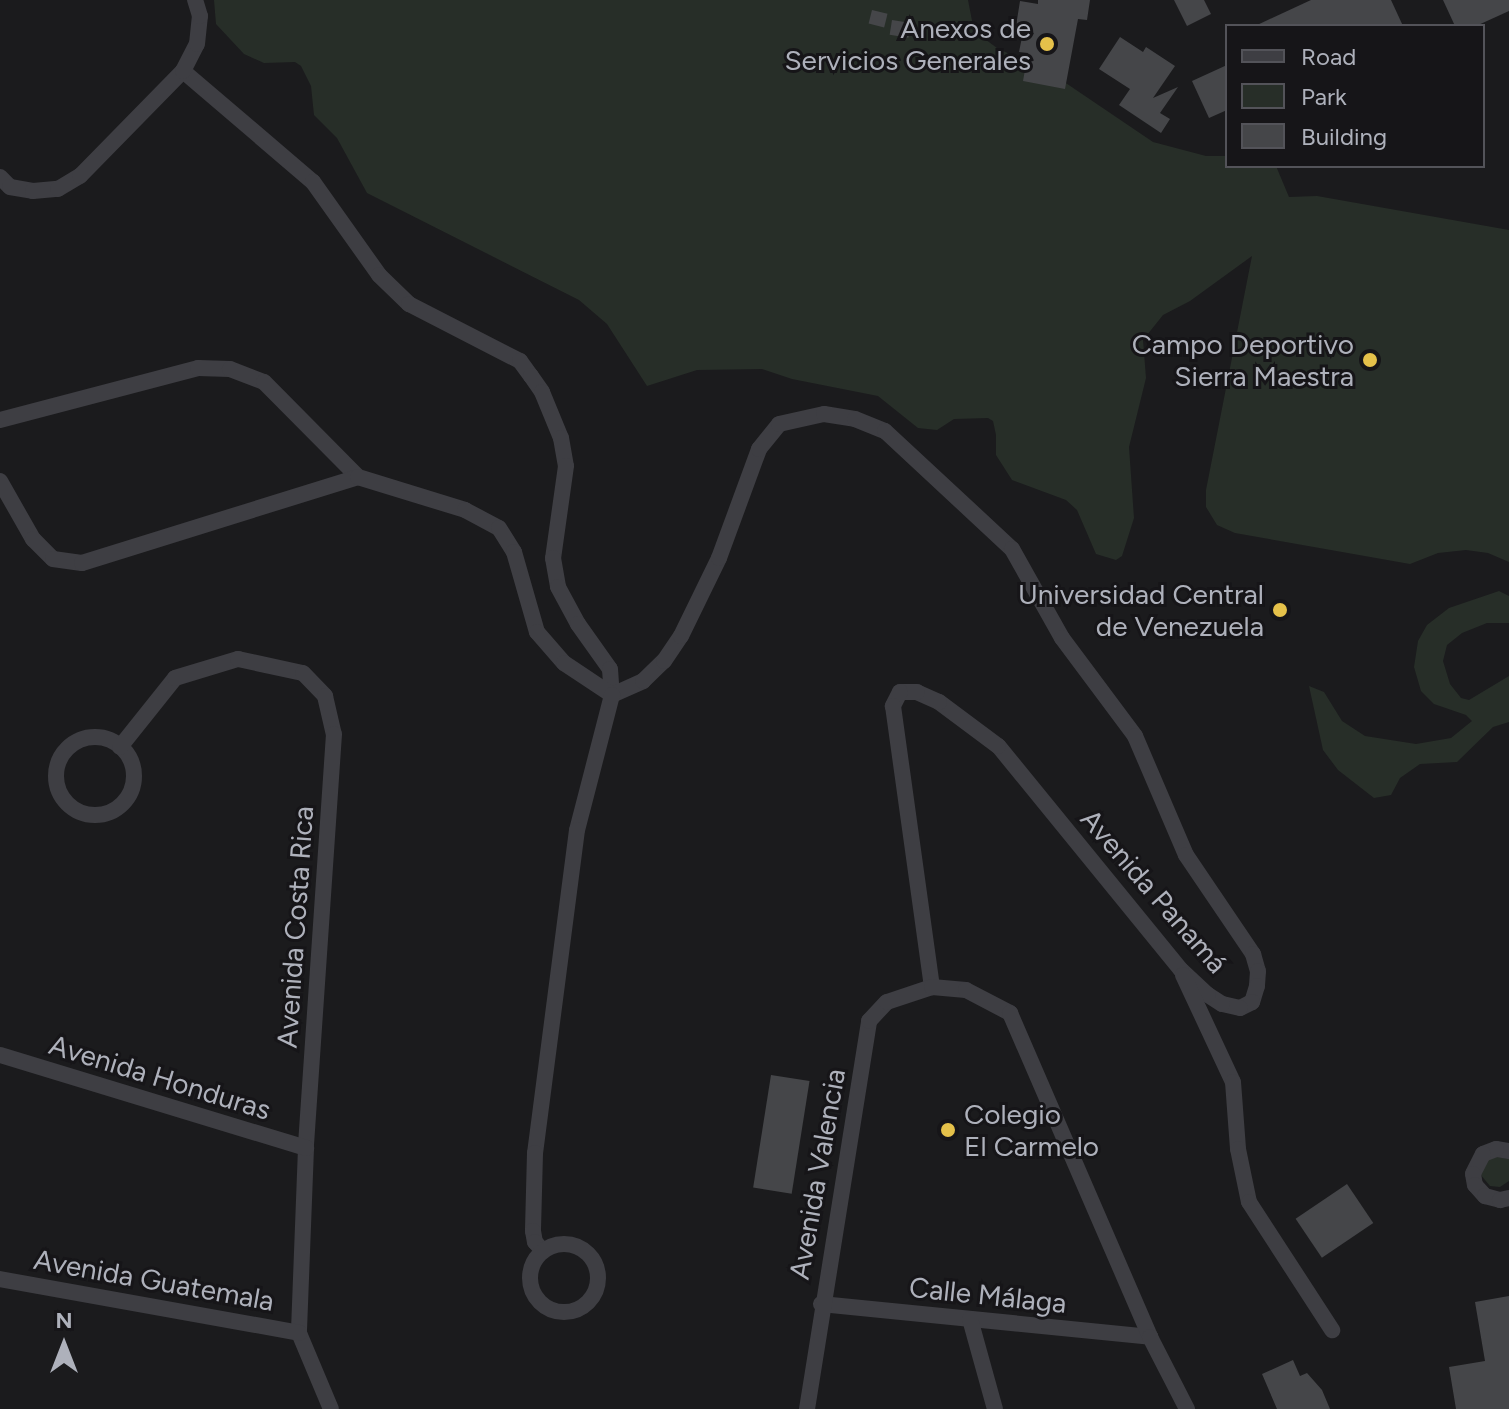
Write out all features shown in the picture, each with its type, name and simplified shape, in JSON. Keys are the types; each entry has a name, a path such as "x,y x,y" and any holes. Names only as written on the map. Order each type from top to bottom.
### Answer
{"street":[{"path":"0,177 10,187 33,191 58,189 80,176 183,71 197,44 200,16 195,0"},
{"path":"183,71 313,182 379,275 409,304 520,361 537,384 561,438 566,466 553,558 558,587 578,624 610,669 612,695 577,830 535,1153 533,1231 535,1242 543,1251"},
{"path":"0,420 198,368 230,369 264,382 358,477 465,510 499,528 514,552 537,632 564,663 612,695"},
{"name":"Avenida Panamá","path":"612,695 643,681 664,661 681,636 719,558 759,449 779,424 824,414 855,419 885,431 1012,549 1062,638 1135,736 1186,855 1253,954 1258,971 1254,998 1240,1008 1222,1004 1181,970 998,746 939,702 917,692 900,692 893,706 932,987"},
{"path":"0,481 33,539 53,559 82,563 358,477"},
{"name":"Avenida Costa Rica","path":"120,747 175,678 238,659 303,673 325,696 334,734 306,1148 299,1333 331,1409"},
{"path":"93,737 120,747 132,764 134,777 125,801 102,814 88,814 65,802 56,778 62,755 70,746 93,737"},
{"path":"1181,970 1233,1082 1238,1149 1249,1202 1332,1330"},
{"path":"932,987 966,990 1010,1013 1150,1337 1187,1409"},
{"name":"Avenida Valencia","path":"807,1409 821,1304 869,1021 887,1002 932,987"},
{"name":"Avenida Honduras","path":"0,1055 306,1148"},
{"path":"1509,1151 1496,1149 1483,1154 1473,1174 1475,1185 1485,1196 1496,1200 1509,1198"},
{"path":"564,1244 585,1252 593,1260 598,1281 588,1301 579,1308 557,1311 538,1300 530,1280 531,1269 543,1251 564,1244"},
{"name":"Avenida Guatemala","path":"0,1279 299,1333"},
{"name":"Calle Málaga","path":"821,1304 1150,1337"},
{"path":"970,1319 995,1409"}],"green space":[{"name":"Universidad Central de Venezuela","path":"214,0 968,0 974,31 997,48 1054,75 1153,142 1206,156 1225,156 1225,168 1277,168 1289,197 1317,196 1509,230 1509,562 1488,553 1466,550 1438,553 1410,564 1235,533 1217,525 1206,507 1206,490 1252,256 1190,301 1163,315 1143,340 1146,378 1129,447 1134,518 1122,556 1116,560 1096,554 1077,510 1066,500 1012,480 996,455 993,421 988,418 954,419 937,430 918,428 878,396 792,379 762,369 697,370 647,386 607,324 579,300 367,193 337,138 314,115 311,86 301,66 295,62 264,63 244,54 216,24"},
{"path":"1499,591 1509,596 1509,623 1487,623 1462,633 1447,645 1443,661 1450,684 1461,698 1469,700 1509,676 1509,722 1493,727 1457,762 1420,764 1400,778 1391,795 1374,798 1338,770 1323,750 1309,686 1324,692 1342,721 1365,736 1416,744 1451,738 1472,721 1466,715 1434,704 1421,691 1414,667 1418,641 1427,625 1449,608"},
{"path":"1488,1155 1509,1159 1509,1181 1500,1187 1490,1186 1480,1174"}],"building":[{"name":"Anexos de Servicios Generales","path":"1038,0 1090,0 1087,20 1078,19 1065,89 1023,81 1028,53 1019,52 1024,27 1016,26 1020,1 1038,4"},
{"path":"1174,0 1204,0 1211,14 1187,26"},
{"path":"1311,0 1391,0 1402,24 1259,24"},
{"path":"1443,0 1509,0 1509,11 1480,24 1454,24"},
{"path":"872,10 888,14 884,27 869,24"},
{"path":"892,20 911,23 908,38 890,35"},
{"name":"Anexos de Servicios Generales","path":"1120,37 1143,52 1146,47 1175,66 1153,98 1178,87 1160,113 1170,119 1161,133 1119,105 1130,89 1099,69"},
{"path":"1225,66 1225,111 1209,118 1192,81"},
{"path":"771,1075 810,1081 792,1194 753,1188"},
{"path":"1347,1184 1373,1223 1322,1258 1296,1219"},
{"path":"1509,1296 1509,1409 1456,1409 1449,1367 1485,1361 1475,1302"},
{"path":"1293,1360 1300,1376 1307,1373 1322,1390 1330,1409 1277,1409 1262,1374"}],"place":[{"name":"Anexos de Servicios Generales","path":"1047,44"},
{"name":"Campo Deportivo Sierra Maestra","path":"1370,360"},
{"name":"Universidad Central de Venezuela","path":"1280,610"},
{"name":"Colegio El Carmelo","path":"948,1130"}]}
